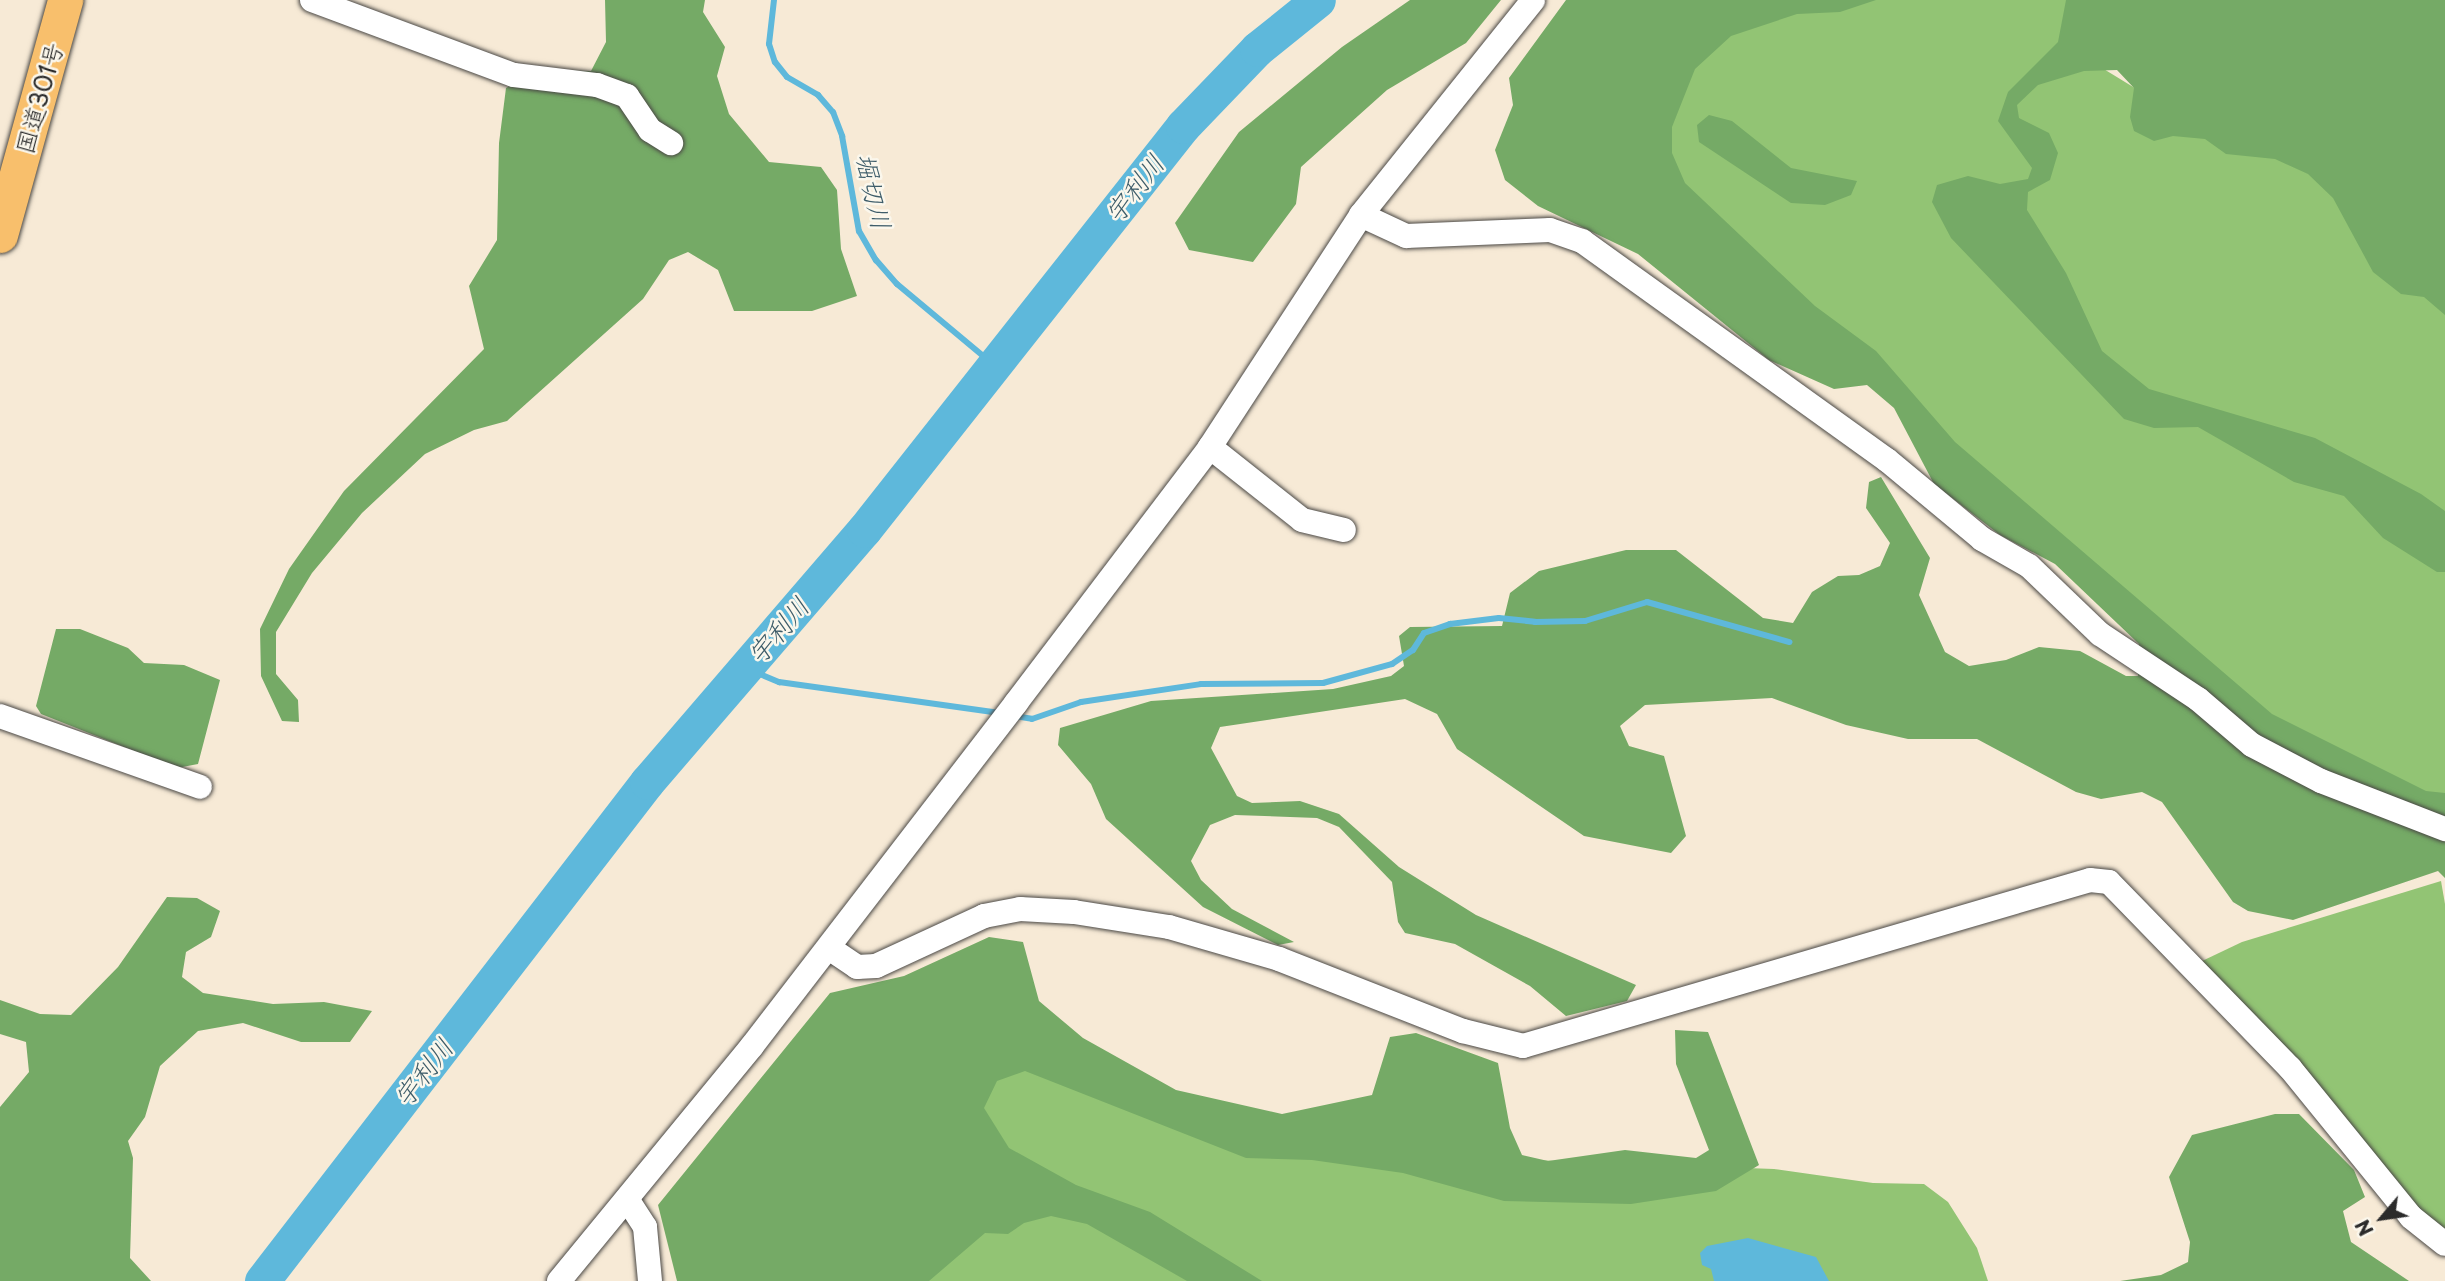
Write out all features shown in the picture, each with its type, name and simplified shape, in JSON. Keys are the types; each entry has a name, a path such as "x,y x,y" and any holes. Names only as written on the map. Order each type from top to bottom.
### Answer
{"highway":[{"name":"国道301号","path":"0,235 7,182 65,0"}],"street":[{"path":"312,0 514,75 597,85 627,96 650,130 671,143"},
{"path":"559,1281 829,948 1016,703 1210,447 1361,215 1533,0"},
{"path":"1361,215 1406,236 1550,230 1582,241 1887,460 1982,539 2029,566 2090,626 2198,699 2252,745 2321,781 2445,829"},
{"path":"1210,447 1302,520 1344,530"},
{"path":"0,716 200,787"},
{"path":"829,948 857,967 876,966 984,916 1020,909 1074,912 1169,927 1279,959 1463,1031 1522,1046 2090,880 2109,882 2290,1068 2411,1217 2445,1244"},
{"path":"627,1199 645,1227 650,1281"}],"green space":[{"path":"605,0 705,0 703,12 725,47 717,76 729,114 769,162 821,167 837,190 841,249 857,296 812,311 734,311 718,270 688,252 669,260 643,299 507,421 474,430 425,454 362,513 312,573 276,632 276,674 298,700 299,722 282,721 261,676 260,629 289,569 344,491 484,349 469,286 497,240 499,143 506,88 537,70 591,71 606,42"},
{"path":"1410,0 1501,0 1466,43 1387,90 1301,167 1296,204 1253,262 1189,250 1175,223 1239,132 1342,47"},
{"path":"1566,0 1876,0 1840,12 1797,14 1731,36 1695,69 1672,127 1672,153 1685,183 1815,306 1876,351 1955,442 2272,714 2426,791 2445,793 2445,878 2438,871 2293,920 2248,911 2233,902 2162,802 2142,792 2101,799 2076,792 1977,739 1908,739 1846,725 1772,698 1645,705 1620,726 1629,746 1664,756 1686,836 1671,853 1584,836 1457,749 1437,714 1405,699 1220,727 1211,748 1237,796 1252,803 1300,801 1339,814 1399,867 1476,915 1636,985 1627,1001 1566,1016 1530,986 1455,944 1405,933 1398,922 1392,882 1339,827 1317,818 1235,815 1210,825 1191,861 1201,880 1232,909 1294,942 1278,945 1203,907 1106,819 1091,784 1058,745 1060,728 1151,701 1333,689 1391,676 1404,666 1399,636 1410,627 1502,626 1510,593 1539,571 1626,550 1676,550 1763,618 1793,623 1812,592 1838,576 1859,575 1880,566 1890,543 1866,508 1869,482 1881,477 1930,558 1919,595 1945,652 1969,666 2006,660 2039,647 2080,651 2126,676 2138,676 2139,644 2055,564 2000,535 1934,484 1894,408 1867,385 1834,389 1769,360 1638,254 1538,206 1505,180 1495,150 1513,105 1509,78"},
{"path":"1809,0 2080,0 2071,49 2179,115 2318,141 2445,279 2445,810 2267,723 1677,196 1655,126 1702,39"},
{"path":"2066,0 2445,0 2445,315 2424,297 2401,294 2373,272 2333,198 2308,174 2275,159 2226,154 2205,139 2173,136 2154,141 2134,131 2130,117 2134,88 2117,70 2084,71 2038,85 2017,105 2019,118 2049,133 2058,153 2050,180 2028,192 2027,210 2066,273 2102,351 2149,389 2315,438 2421,494 2445,511 2445,572 2437,572 2383,538 2344,496 2294,482 2198,427 2154,428 2124,419 1951,238 1932,202 1937,185 1968,176 2000,184 2028,179 2032,168 1998,121 2008,92 2058,42"},
{"path":"1709,115 1732,121 1791,168 1857,181 1851,195 1825,205 1791,203 1699,142 1697,125"},
{"path":"56,629 80,629 128,648 144,663 184,665 220,680 198,764 177,768 41,714 36,706"},
{"path":"2441,881 2445,904 2445,1236 2413,1211 2200,962 2242,942"},
{"path":"167,897 197,898 220,911 211,937 186,952 182,977 203,993 273,1004 324,1002 372,1011 350,1042 301,1042 243,1023 198,1031 160,1066 145,1117 128,1141 133,1158 130,1258 151,1281 0,1281 0,1107 29,1072 26,1042 0,1034 0,1000 40,1014 71,1015 118,967"},
{"path":"989,937 1023,942 1039,1001 1083,1038 1176,1090 1282,1114 1372,1095 1390,1037 1416,1033 1498,1063 1510,1128 1522,1155 1548,1161 1625,1150 1696,1158 1709,1150 1676,1064 1675,1030 1708,1032 1759,1165 1716,1191 1631,1204 1504,1201 1403,1173 1312,1160 1246,1158 1025,1071 997,1081 984,1108 1009,1148 1076,1185 1150,1212 1262,1281 1187,1281 1087,1224 1051,1216 1024,1223 1008,1234 985,1233 929,1281 677,1281 658,1205 830,993 904,976"},
{"path":"998,1060 1395,1155 1774,1169 1873,1183 1924,1184 1948,1202 1977,1248 1988,1281 902,1281"},
{"path":"2275,1114 2299,1114 2354,1170 2365,1197 2343,1211 2351,1242 2409,1281 2120,1281 2161,1275 2188,1262 2190,1242 2169,1177 2192,1135"}],"water":[{"path":"1748,1238 1816,1257 1829,1281 1714,1281 1711,1269 1702,1265 1700,1253 1707,1246"}],"waterway":[{"name":"堀切川","path":"774,0 769,44 775,62 787,77 818,95 833,112 842,136 859,231 876,260 897,284 994,365"},
{"name":"宇利川","path":"262,1281 647,782 864,530 1183,126 1257,49 1318,0"},
{"path":"1014,716 1032,719 1081,702 1201,684 1323,683 1392,664 1413,650 1424,633 1450,624 1499,618 1535,622 1585,621 1647,602 1789,642"},
{"path":"748,669 779,682 1000,713"}]}
